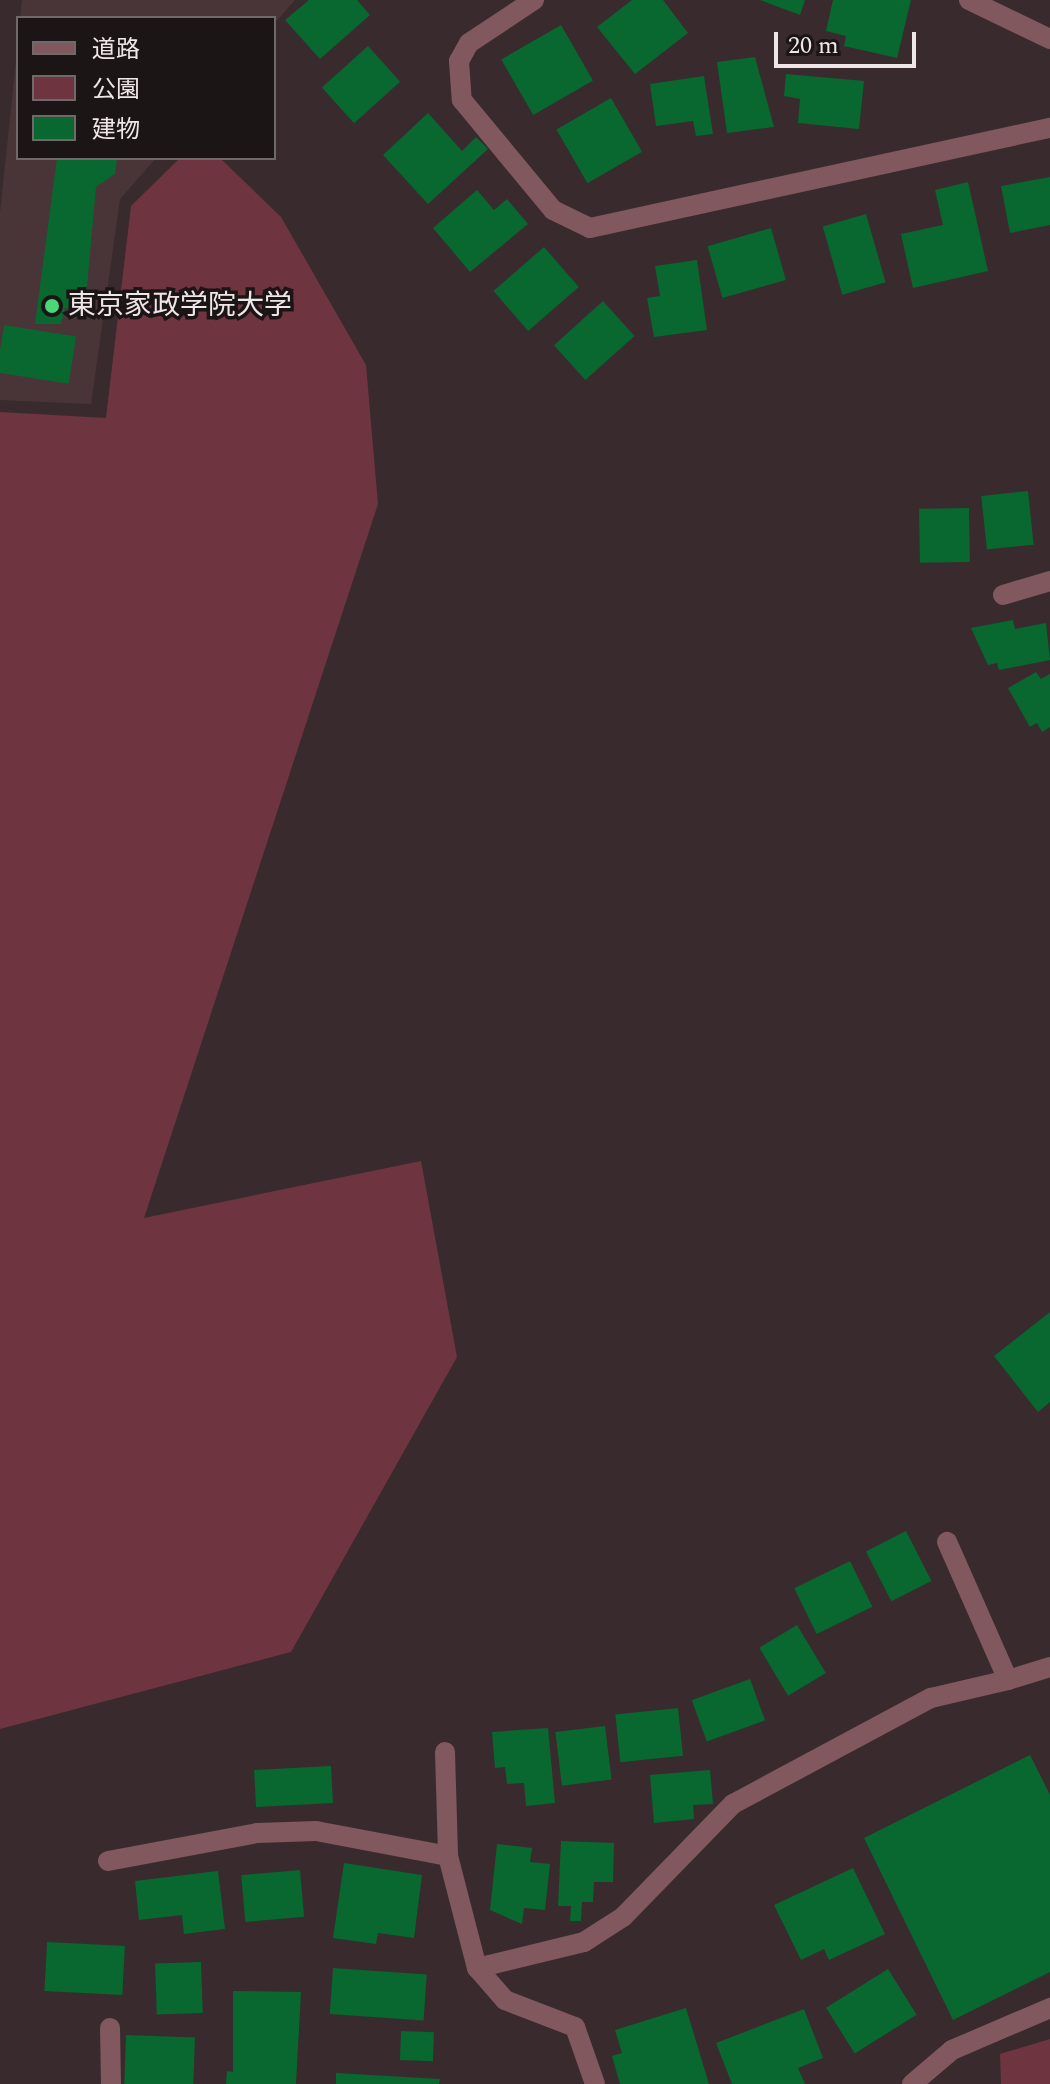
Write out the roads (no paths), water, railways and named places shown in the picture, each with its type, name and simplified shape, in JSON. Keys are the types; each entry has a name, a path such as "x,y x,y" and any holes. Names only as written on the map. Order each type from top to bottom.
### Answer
{"street":[{"path":"534,0 469,43 459,61 462,100 553,210 590,228 1050,128"},
{"path":"969,0 1050,39"},
{"path":"1003,595 1050,581"},
{"path":"947,1542 1008,1680"},
{"path":"477,1968 584,1942 623,1917 733,1804 931,1698 1050,1667"},
{"path":"445,1752 448,1856 477,1968 505,2000 575,2027 595,2084"},
{"path":"108,1861 257,1833 316,1831 448,1856"},
{"path":"912,2084 952,2050 1050,2008"},
{"path":"110,2028 111,2084"}],"place":[{"name":"東京家政学院大学","path":"52,306"}]}
